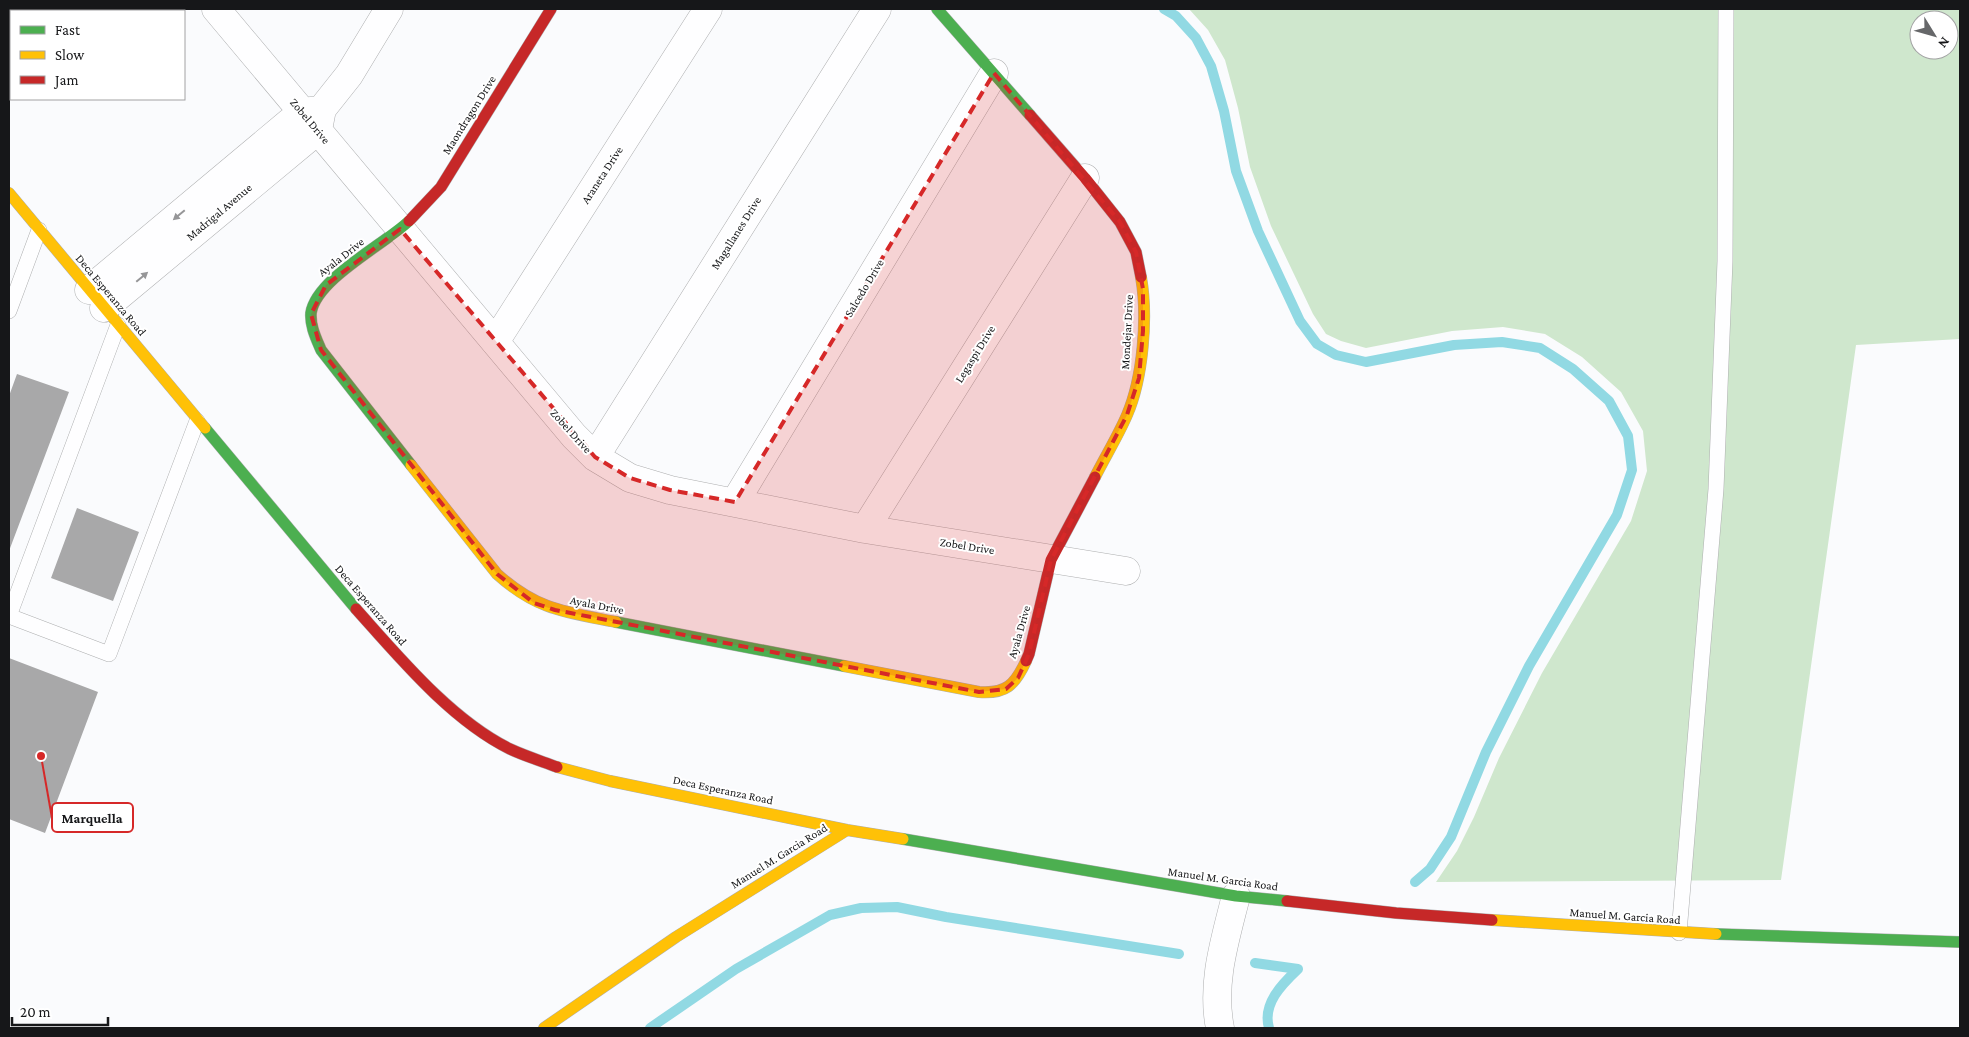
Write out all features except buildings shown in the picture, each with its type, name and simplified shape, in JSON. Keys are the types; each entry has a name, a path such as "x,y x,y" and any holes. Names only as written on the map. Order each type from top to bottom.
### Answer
{"street":[{"name":"Madrigal Avenue","path":"104,308 216,199 314,117 349,76 389,9"},
{"name":"Maondragon Drive","path":"400,229 424,207 440,187 551,9"},
{"name":"Araneta Drive","path":"495,342 708,9"},
{"name":"Magallanes Drive","path":"595,458 877,9"},
{"name":"Mondejar Drive","path":"937,9 1085,178 1120,222 1136,252 1143,289 1144,331 1139,378 1127,415 1051,560"},
{"name":"Zobel Drive","path":"219,10 314,117 400,229 574,436 595,458 630,478 670,490 865,529 1126,571"},
{"name":"Salcedo Drive","path":"735,502 994,73"},
{"name":"Legaspi Drive","path":"865,529 1085,178"},
{"name":"Deca Esperanza Road","path":"9,193 340,591 404,663 444,702 477,728 510,749 562,768 610,781 847,830"},
{"name":"Ayala Drive","path":"400,229 326,286 315,299 311,314 312,331 321,350 497,574 514,590 534,603 555,610 969,691 993,693 1006,690 1018,678 1029,654 1051,560"},
{"name":"Manuel M. Garcia Road","path":"544,1028 676,937 847,830 1236,896 1396,913 1679,933 1960,942"},
{"path":"1220,1028 1218,1015 1219,963 1236,896"}],"lane":[{"path":"1679,933 1716,489 1725,261 1726,9"},
{"path":"9,311 39,230"},
{"path":"104,308 9,616 109,654 197,420"}],"highlighted area":[{"path":"994,73 1120,222 1136,252 1143,289 1143,331 1139,378 1127,415 1051,560 1029,654 1018,678 1006,689 979,692 555,610 534,603 497,574 321,350 311,314 326,285 400,229 595,457 630,478 670,490 735,502"}],"green space":[{"path":"1189,9 1960,9 1960,339 1856,345 1781,880 1436,882 1457,851 1499,758 1542,673 1631,521 1647,471 1643,431 1621,392 1582,357 1545,334 1503,327 1452,331 1366,348 1341,341 1326,334 1313,314 1271,226 1250,167 1238,108 1225,60 1208,30"}],"waterway":[{"path":"1164,9 1176,16 1196,38 1211,66 1224,111 1236,171 1258,231 1300,321 1317,344 1336,355 1366,362 1454,345 1502,342 1540,348 1573,369 1609,401 1628,436 1632,470 1617,515 1529,666 1486,752 1451,837 1430,869 1415,882"},
{"path":"650,1028 736,969 830,915 861,908 897,907 946,917 1179,954"},
{"path":"1255,963 1298,969"},
{"path":"1269,1028 1268,1011 1271,1003 1280,988 1298,969"}],"traffic: fast":[{"path":"937,9 1030,115"},
{"path":"409,221 353,263 325,288 316,300 311,313 311,323 321,350 411,465"},
{"path":"205,428 356,609"},
{"path":"616,622 844,666"},
{"path":"903,839 1236,896 1287,901"},
{"path":"1716,934 1960,942"}],"traffic: slow":[{"path":"9,193 205,428"},
{"path":"1095,477 1120,431 1137,383 1144,328 1141,277"},
{"path":"411,465 497,574 512,586 525,595 552,608 616,622"},
{"path":"844,666 979,692 988,692 1003,689 1013,682 1026,661"},
{"path":"557,767 610,781 847,830 903,839"},
{"path":"544,1028 676,937 847,830"},
{"path":"1492,920 1716,934"}],"traffic: jam":[{"path":"409,221 441,187 551,9"},
{"path":"1030,115 1085,178 1120,222 1136,252 1141,277"},
{"path":"1026,661 1051,560 1095,477"},
{"path":"356,609 408,667 467,722 488,737 510,749 557,767"},
{"path":"1287,901 1396,913 1492,920"}],"place":[{"name":"Marquella","path":"41,756"}]}
